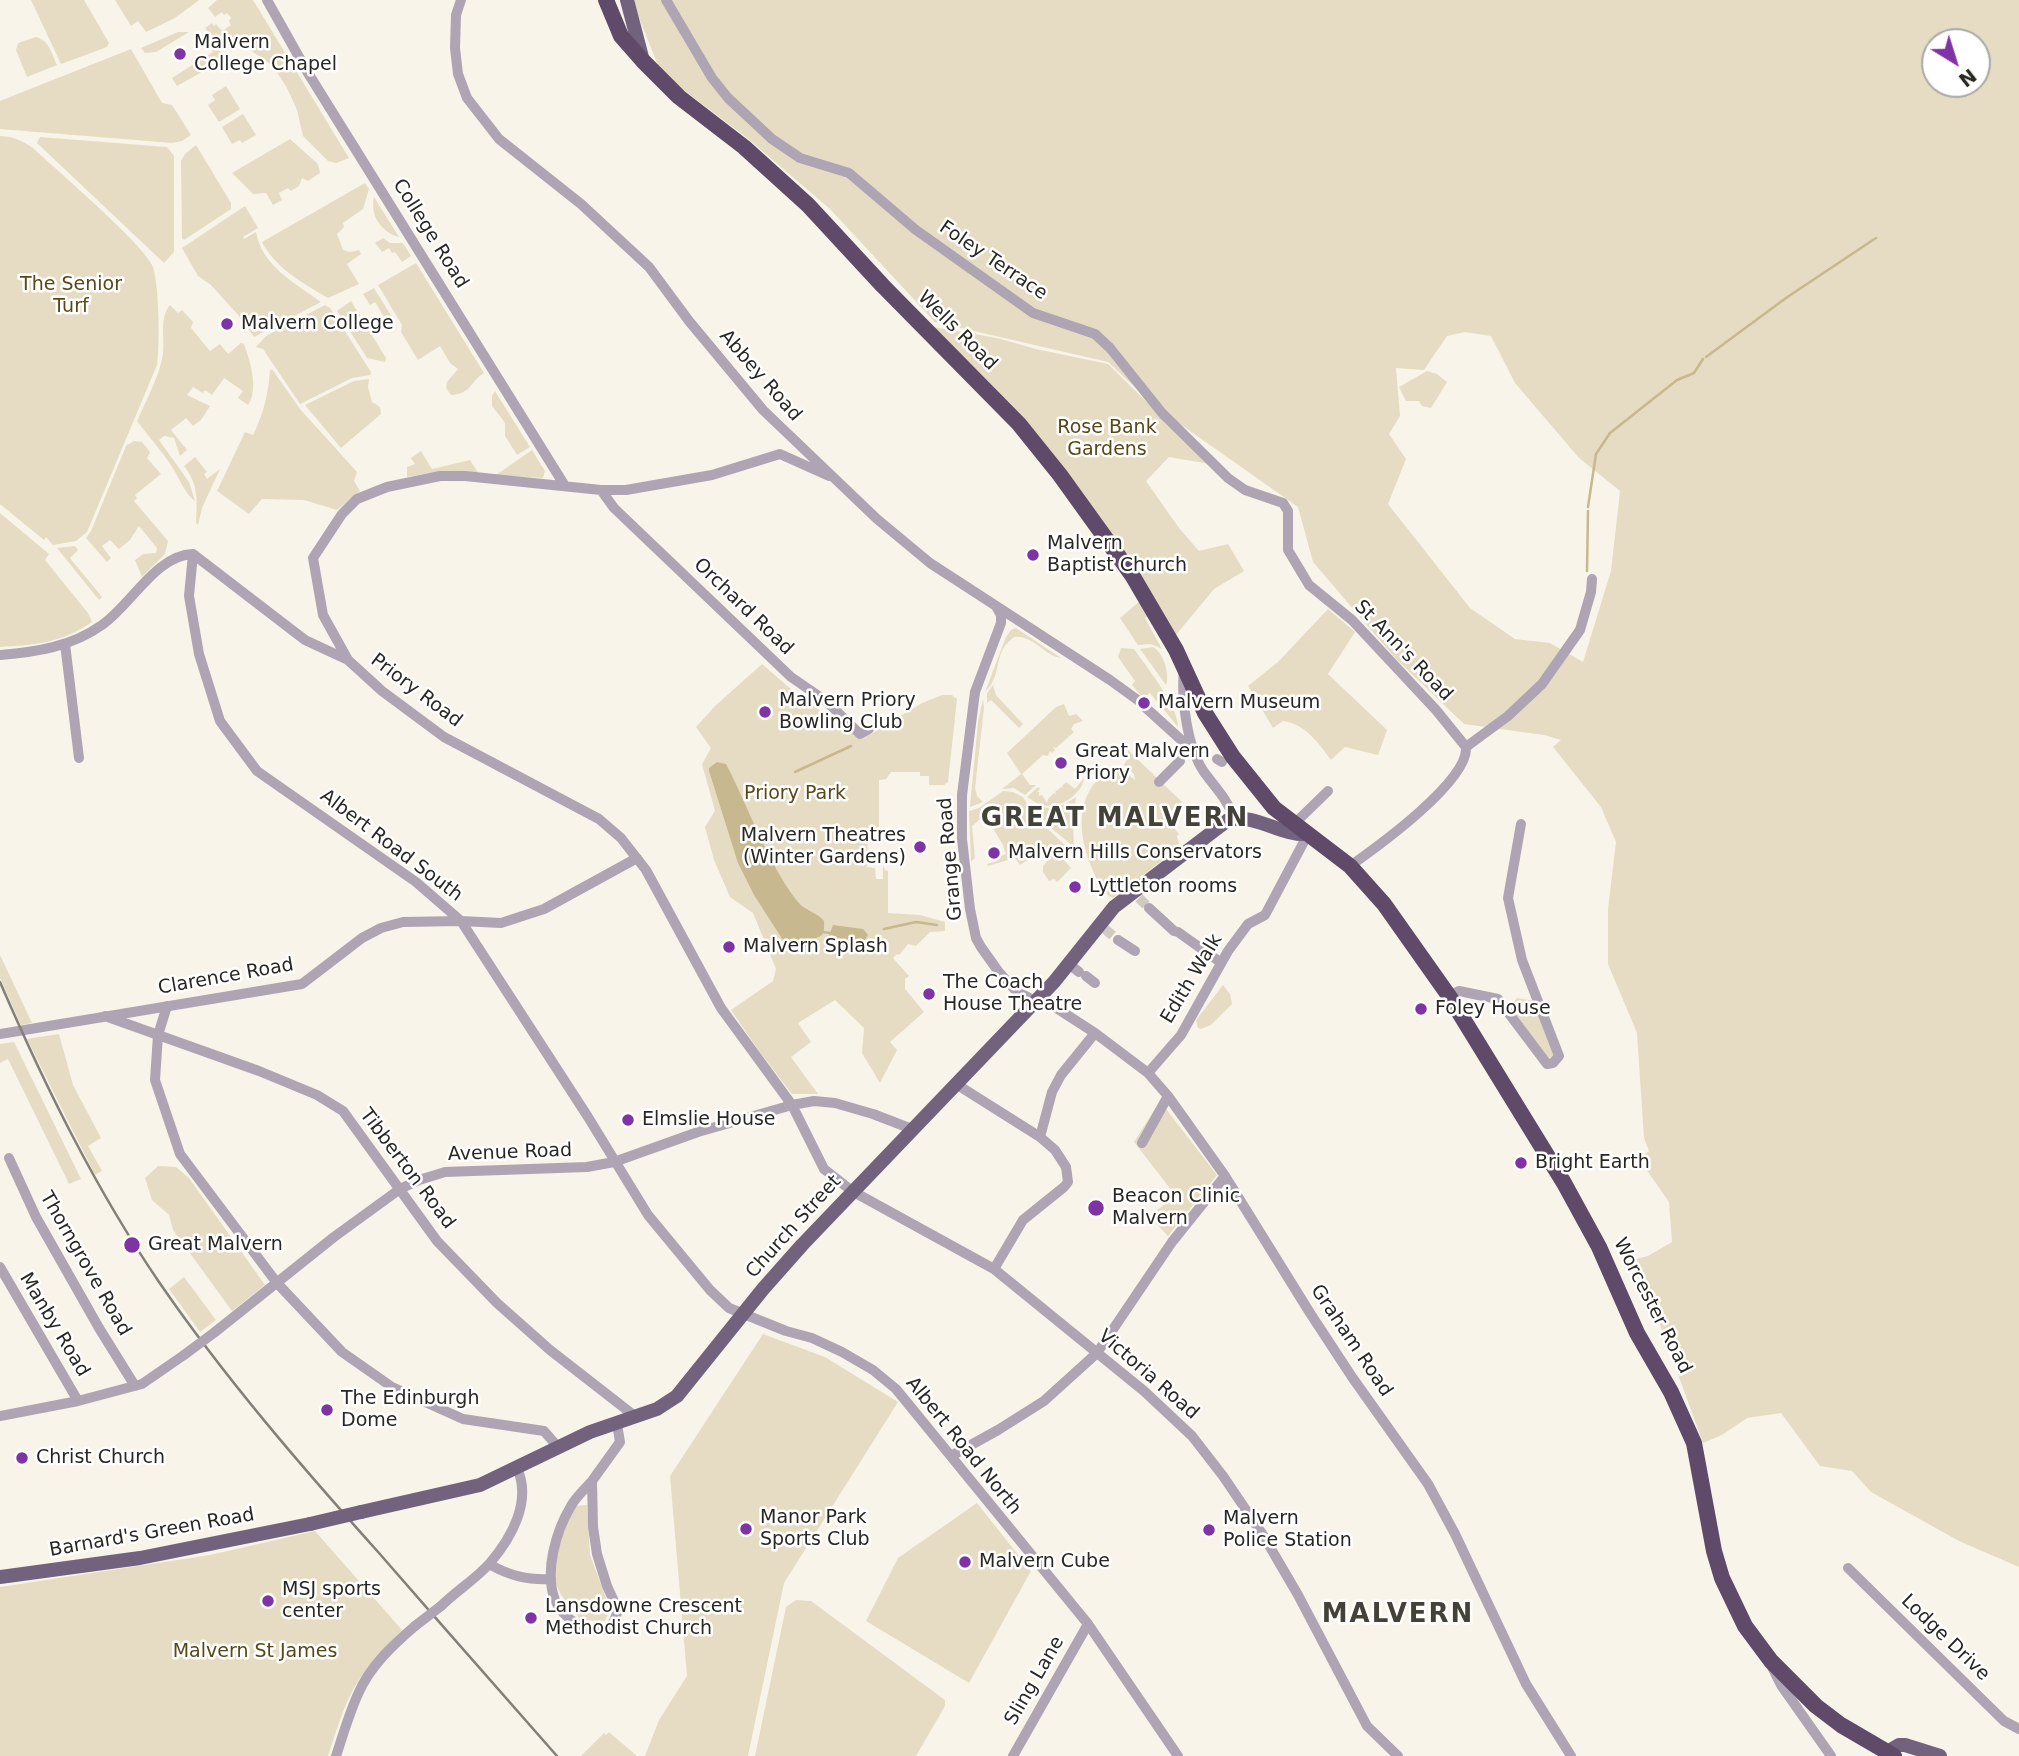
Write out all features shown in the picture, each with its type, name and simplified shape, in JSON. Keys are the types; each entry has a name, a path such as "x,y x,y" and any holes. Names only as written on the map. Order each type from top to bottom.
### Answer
{"highway":[{"name":"Wells Road","path":"606,0 621,36 643,61 679,97 744,148 808,205 891,295 1019,424 1060,475 1132,575 1184,666"},
{"name":"Worcester Road","path":"1184,666 1205,713 1223,743 1267,800 1350,866 1384,904 1448,996 1579,1208 1628,1315 1671,1392 1693,1443 1714,1551 1722,1578 1745,1626 1771,1661 1816,1706 1841,1725 1891,1754"}],"main road":[{"path":"627,0 643,61"},
{"path":"1234,818 1254,820 1287,832 1308,834"},
{"name":"Church Street","path":"517,1468 557,1447 657,1409 677,1396 802,1245 852,1191 1039,998 1082,974 1115,906 1136,895 1221,824 1234,818"},
{"name":"Barnard's Green Road","path":"0,1577 140,1559 310,1524 480,1485 517,1468"},
{"path":"1891,1754 1899,1745 1905,1745 1940,1756"}],"street":[{"name":"College Road","path":"267,0 307,73 565,486"},
{"name":"Abbey Road","path":"461,0 456,15 455,48 458,74 467,98 499,139 581,204 649,267 689,321 763,410 829,475 907,545 997,608 1124,690 1199,754 1234,818"},
{"name":"Foley Terrace","path":"666,0 712,78 748,118 772,139 800,158 849,173 916,230 1033,313 1095,334 1110,348 1162,413 1228,478 1245,491 1283,503 1287,511 1288,550 1309,585"},
{"name":"Priory Road","path":"792,1105 721,1008 653,882 621,838 599,820 444,737 382,691 348,660 323,615 313,558 342,514 357,499 387,487 440,476 473,476 601,490 626,490 712,475 780,454 829,475"},
{"name":"Orchard Road","path":"601,490 614,508 791,677 825,701 860,734 869,729"},
{"path":"0,655 41,652 99,628 129,603 166,561 180,554 193,554 305,640 348,660"},
{"name":"Albert Road South","path":"193,554 189,596 199,654 220,721 257,771 416,883 461,921 588,1117 614,1162"},
{"path":"1350,866 1394,835 1434,797 1464,760 1469,745 1508,716 1533,692 1580,630 1592,579"},
{"name":"St Ann's Road","path":"1309,585 1352,620 1469,745"},
{"name":"Grange Road","path":"997,608 1001,623 975,692 962,794 964,853 973,925 981,947 1016,991 1031,999 1039,998"},
{"path":"65,644 79,758"},
{"name":"Wells Road","path":"1184,666 1183,704 1199,754"},
{"path":"1159,782 1180,761"},
{"path":"1294,824 1328,790"},
{"path":"1448,996 1459,991 1498,999 1547,1064 1553,1063 1559,1056 1522,960 1508,898 1521,824"},
{"name":"Edith Walk","path":"1148,1073 1181,1035 1220,962 1248,924 1265,915 1308,834"},
{"name":"Clarence Road","path":"0,1034 302,984 362,938 382,928 403,922 501,923 544,909 638,858"},
{"path":"1149,908 1174,931 1220,962"},
{"path":"1118,940 1135,951"},
{"name":"Graham Road","path":"1039,998 1095,1033 1148,1073 1168,1096 1225,1176 1310,1313 1428,1484 1455,1534 1526,1684 1571,1756"},
{"path":"167,1006 158,1035 155,1080 180,1154 277,1283 342,1352 392,1387 463,1419 544,1431 557,1447"},
{"name":"Tibberton Road","path":"105,1016 258,1071 317,1095 343,1111 438,1241 497,1303 550,1350 636,1417"},
{"path":"1040,1137 1052,1092 1061,1075 1095,1033"},
{"path":"956,1084 1040,1137 1062,1159 1066,1167 1068,1182 1023,1220 994,1269"},
{"path":"1142,1143 1168,1096"},
{"name":"Avenue Road","path":"0,1416 79,1401 135,1386 215,1332 334,1237 400,1189 419,1180 445,1172 587,1167 614,1162 698,1132 814,1101 835,1103 912,1129"},
{"name":"Victoria Road","path":"792,1105 824,1169 852,1191 994,1269 1144,1391 1192,1436 1263,1535 1367,1726 1398,1756"},
{"name":"Thorngrove Road","path":"9,1158 36,1217 135,1386"},
{"name":"Albert Road North","path":"614,1162 648,1215 710,1290 729,1308 745,1312 786,1331 812,1338 842,1352 873,1370 896,1389 1087,1624 1178,1756"},
{"path":"951,1455 1044,1401 1097,1353 1185,1225 1225,1176"},
{"name":"Manby Road","path":"0,1267 79,1401"},
{"path":"592,1481 593,1527 597,1554 618,1610 614,1622 608,1628 593,1630 566,1616 555,1601 551,1579 552,1558 571,1506 620,1442 617,1424"},
{"path":"336,1756 359,1692 394,1644 489,1564 514,1527 524,1493 517,1468"},
{"path":"489,1564 530,1580 551,1579"},
{"name":"Lodge Drive","path":"1848,1568 2004,1721 2019,1730"},
{"name":"Sling Lane","path":"1013,1756 1087,1624"},
{"path":"1771,1661 1772,1670 1781,1685 1831,1756"}],"green space":[{"path":"31,0 84,0 109,43 107,47 61,64"},
{"path":"115,0 199,0 175,18 146,32 138,21 131,26"},
{"path":"217,0 253,0 349,158 336,163 328,161 303,136 297,110 273,66 246,47 224,43 205,28 212,23 222,31 231,25 231,18 227,13 224,15 222,12 215,17 208,8"},
{"path":"632,0 2019,0 2019,1567 1959,1541 1871,1492 1852,1471 1820,1466 1781,1413 1747,1418 1722,1435 1703,1443 1636,1259 1648,1256 1672,1242 1669,1202 1639,1159 1649,1151 1644,1138 1637,1033 1608,964 1608,909 1616,842 1601,807 1553,747 1561,740 1544,735 1464,724 1396,659 1313,562 1298,507 1156,407 1108,362 935,322 830,209 746,137 661,73","holes":["1465,332 1491,336 1515,383 1579,458 1620,491 1611,571 1583,662 1550,643 1515,639 1470,608 1388,504 1406,459 1389,434 1400,416 1396,368 1424,370 1447,336"]},
{"path":"178,32 189,32 156,52 145,53 141,48"},
{"path":"202,33 227,58 177,86 172,78 213,52"},
{"path":"36,37 47,44 57,65 27,77 16,50 18,43"},
{"path":"131,49 162,103 172,105 191,135 182,141 172,143 0,129 0,101"},
{"path":"226,86 240,109 219,122 208,105 215,100 212,95"},
{"path":"243,114 256,135 242,143 240,140 232,144 222,127"},
{"name":"The Senior Turf","path":"0,136 18,139 33,148 117,225 147,257 153,267 157,288 157,365 87,532 76,541 53,545 0,504"},
{"path":"40,137 167,147 174,156 174,252 164,263 37,143"},
{"path":"290,139 318,164 320,173 308,181 302,178 299,186 291,191 288,188 279,193 282,200 273,205 266,193 253,194 232,173"},
{"path":"196,145 231,203 231,209 184,240 181,161"},
{"path":"365,183 369,189 363,209 343,223 344,227 337,234 343,250 359,250 361,254 347,264 359,284 328,298 282,268 262,242"},
{"path":"374,197 399,237 378,222 374,211"},
{"path":"245,206 258,228 243,237 244,239 256,232 259,244 272,264 321,302 254,337 211,285 198,276 182,248"},
{"path":"383,238 390,243 403,243 411,256 402,262 389,248 382,252 375,243"},
{"path":"416,263 484,373 467,390 458,394 451,395 446,388 447,382 458,369 450,363 440,346 418,360 401,332 402,325 378,285"},
{"path":"374,288 392,317 386,320 375,302 370,305 363,294"},
{"path":"351,301 386,358 385,362 367,358 337,311"},
{"path":"170,305 178,313 182,310 193,322 191,328 210,351 220,344 228,354 241,343 244,344 252,375 253,391 248,405 238,398 243,391 224,378 212,395 193,387 187,395 210,406 201,420 193,426 186,418 171,430 187,450 180,456 174,438 164,436 159,440 189,482 195,501 137,421 159,370 163,353 163,322"},
{"path":"325,305 330,308 371,372 370,375 352,378 300,404 263,349 256,347 266,336"},
{"name":"Rose Bank Gardens","path":"933,327 997,338 1108,364 1210,464 1169,457 1146,481 1199,551 1228,544 1244,571 1214,589 1175,636 1144,587"},
{"path":"272,369 300,409 357,472 354,481 360,491 337,510 304,500 262,499 249,514 217,491 245,432 253,435 257,427"},
{"path":"1427,371 1437,374 1447,382 1431,408 1422,406 1419,401 1406,401 1399,387"},
{"path":"369,379 372,402 380,407 381,414 341,448 305,405 354,381"},
{"path":"495,391 530,447 517,455 505,436 505,423 492,406"},
{"path":"134,441 142,442 150,452 147,458 161,474 135,495 137,498 134,501 168,541 165,554 142,577 135,560 143,554 156,553 157,548 139,526 130,540 119,549 110,540 102,546 111,558 107,562 86,538 126,446"},
{"path":"532,450 545,471 543,478 496,475"},
{"path":"421,451 432,469 470,460 479,474 430,473 407,477 407,467 415,464 411,458"},
{"path":"195,457 207,472 204,474 207,479 220,469 202,508 198,525 195,487 184,466"},
{"path":"0,513 49,554 45,560 88,613 92,622 48,642 0,647"},
{"path":"75,546 78,550 70,558 102,597 99,600 57,548"},
{"path":"1140,601 1148,615 1145,618 1162,649 1151,644 1138,645 1120,618"},
{"path":"1328,609 1355,632 1328,674 1387,730 1378,755 1345,747 1331,760 1316,741 1298,726 1283,721 1273,728 1248,686 1278,662"},
{"path":"1016,628 1061,658 1049,654 1027,639 1014,637 1004,648 995,677 985,692 1006,637"},
{"path":"1153,647 1165,665 1166,685 1140,649"},
{"path":"1121,648 1134,649 1168,698 1178,727 1150,693 1143,698 1132,685 1135,681 1118,657"},
{"name":"Priory Park","path":"762,664 849,732 871,734 922,703 942,695 952,695 957,699 948,782 944,785 929,785 929,776 920,776 920,772 891,772 886,779 879,780 879,827 873,833 868,833 867,867 875,868 876,879 883,879 883,866 888,871 888,913 920,915 945,922 945,931 930,932 916,946 908,944 893,958 909,976 905,979 905,989 924,1012 890,1042 897,1050 880,1083 862,1053 864,1028 835,1000 798,1023 811,1042 791,1057 818,1094 792,1094 731,1010 773,981 776,969 753,913 730,897 714,860 705,827 715,811 702,764 711,748 696,727"},
{"path":"993,685 996,695 1023,724 1019,728 991,700 987,703 987,693"},
{"path":"983,699 975,788 977,796 983,802 970,807 978,722"},
{"path":"1064,704 1069,716 1076,714 1083,721 1074,724 1071,729 1074,732 1056,748 1053,747 1055,750 1052,753 1050,751 1048,756 1043,755 1022,774 1030,785 1036,785 1025,795 1014,788 1002,789 1021,774 1007,753 1056,707"},
{"name":"Great Malvern Priory","path":"1128,750 1182,802 1165,816 1179,834 1177,836 1180,847 1113,898 1102,888 1090,863 1083,840 1083,806 1093,785 1120,768 1135,780 1134,774 1124,765"},
{"path":"1084,778 1080,789 1063,803 1049,806 1027,797 1038,787 1039,796 1042,795 1047,803 1066,782 1075,789"},
{"path":"1003,791 1023,797 1035,817 1067,847 1047,854 1043,849 1020,865 1015,858 988,866 987,864 997,861 997,857 1006,854 985,815 972,826 975,858 971,862 969,811 979,808"},
{"path":"1076,797 1074,847 1045,823 1030,802 1048,808 1065,804"},
{"path":"1066,852 1062,858 1071,868 1057,882 1054,879 1049,881 1043,872 1043,866 1054,853"},
{"path":"0,955 32,1023 21,1025 0,978"},
{"path":"1223,985 1230,994 1232,1004 1211,1025 1198,1028 1196,1020"},
{"path":"1517,998 1535,1001 1555,1054 1547,1060 1510,1006"},
{"path":"59,1034 73,1085 101,1138 88,1146 102,1171 95,1175 27,1039"},
{"path":"14,1042 81,1179 69,1184 8,1059 0,1063 0,1044"},
{"path":"1160,1101 1217,1175 1168,1236 1149,1216 1176,1196 1134,1142"},
{"path":"158,1166 176,1167 189,1178 265,1285 232,1311 173,1230 169,1215 152,1200 145,1178"},
{"path":"184,1277 216,1320 200,1332 169,1289"},
{"name":"Manor Park Sports Club","path":"763,1334 825,1357 898,1402 784,1583 748,1756 645,1756 659,1720 687,1676 670,1476"},
{"path":"977,1503 1031,1571 969,1683 866,1621 898,1558"},
{"path":"587,1505 590,1555 610,1609 605,1621 581,1620 561,1594 555,1577 558,1550 574,1506"},
{"name":"Malvern St James","path":"315,1531 402,1630 358,1681 343,1712 328,1756 0,1756 0,1587 210,1555"},
{"path":"796,1600 811,1601 945,1700 945,1706 916,1756 755,1756 786,1607"},
{"path":"609,1732 637,1756 581,1756 604,1733 606,1735"}],"shaded area":[{"path":"717,762 726,764 768,854 787,887 801,905 824,921 821,936 809,942 802,952 788,948 754,895 738,863 709,771"},
{"path":"833,925 863,929 868,935 864,942 855,947 830,941 828,938"}],"waterway":[{"path":"1706,357 1786,298 1876,238"},
{"path":"1588,507 1596,454 1610,433 1677,380 1694,373 1703,359"},
{"path":"1587,571 1588,511"},
{"path":"795,772 851,746"},
{"path":"884,929 916,922 937,925"},
{"path":"823,932 830,933"}],"tunnel":[{"path":"1139,898 1149,908"},
{"path":"1105,929 1118,940"}],"railway":[{"path":"0,982 53,1098 92,1173 184,1318 293,1454 557,1756"}],"place":[{"name":"Malvern College Chapel","path":"180,54"},
{"name":"Malvern College","path":"227,324"},
{"name":"Malvern Baptist Church","path":"1033,555"},
{"name":"Malvern Museum","path":"1144,703"},
{"name":"Malvern Priory Bowling Club","path":"765,712"},
{"name":"Great Malvern Priory","path":"1061,763"},
{"name":"Malvern Theatres (Winter Gardens)","path":"920,847"},
{"name":"Malvern Hills Conservators","path":"994,853"},
{"name":"Lyttleton rooms","path":"1075,887"},
{"name":"Malvern Splash","path":"729,947"},
{"name":"The Coach House Theatre","path":"929,994"},
{"name":"Foley House","path":"1421,1009"},
{"name":"Elmslie House","path":"628,1120"},
{"name":"Bright Earth","path":"1521,1163"},
{"name":"Beacon Clinic Malvern","path":"1096,1208"},
{"name":"Great Malvern","path":"132,1245"},
{"name":"The Edinburgh Dome","path":"327,1410"},
{"name":"Christ Church","path":"22,1458"},
{"name":"Manor Park Sports Club","path":"746,1529"},
{"name":"Malvern Police Station","path":"1209,1530"},
{"name":"Malvern Cube","path":"965,1562"},
{"name":"MSJ sports center","path":"268,1601"},
{"name":"Lansdowne Crescent Methodist Church","path":"531,1618"}],"district":[{"name":"GREAT MALVERN","path":"1115,819"},
{"name":"MALVERN","path":"1398,1615"}]}
